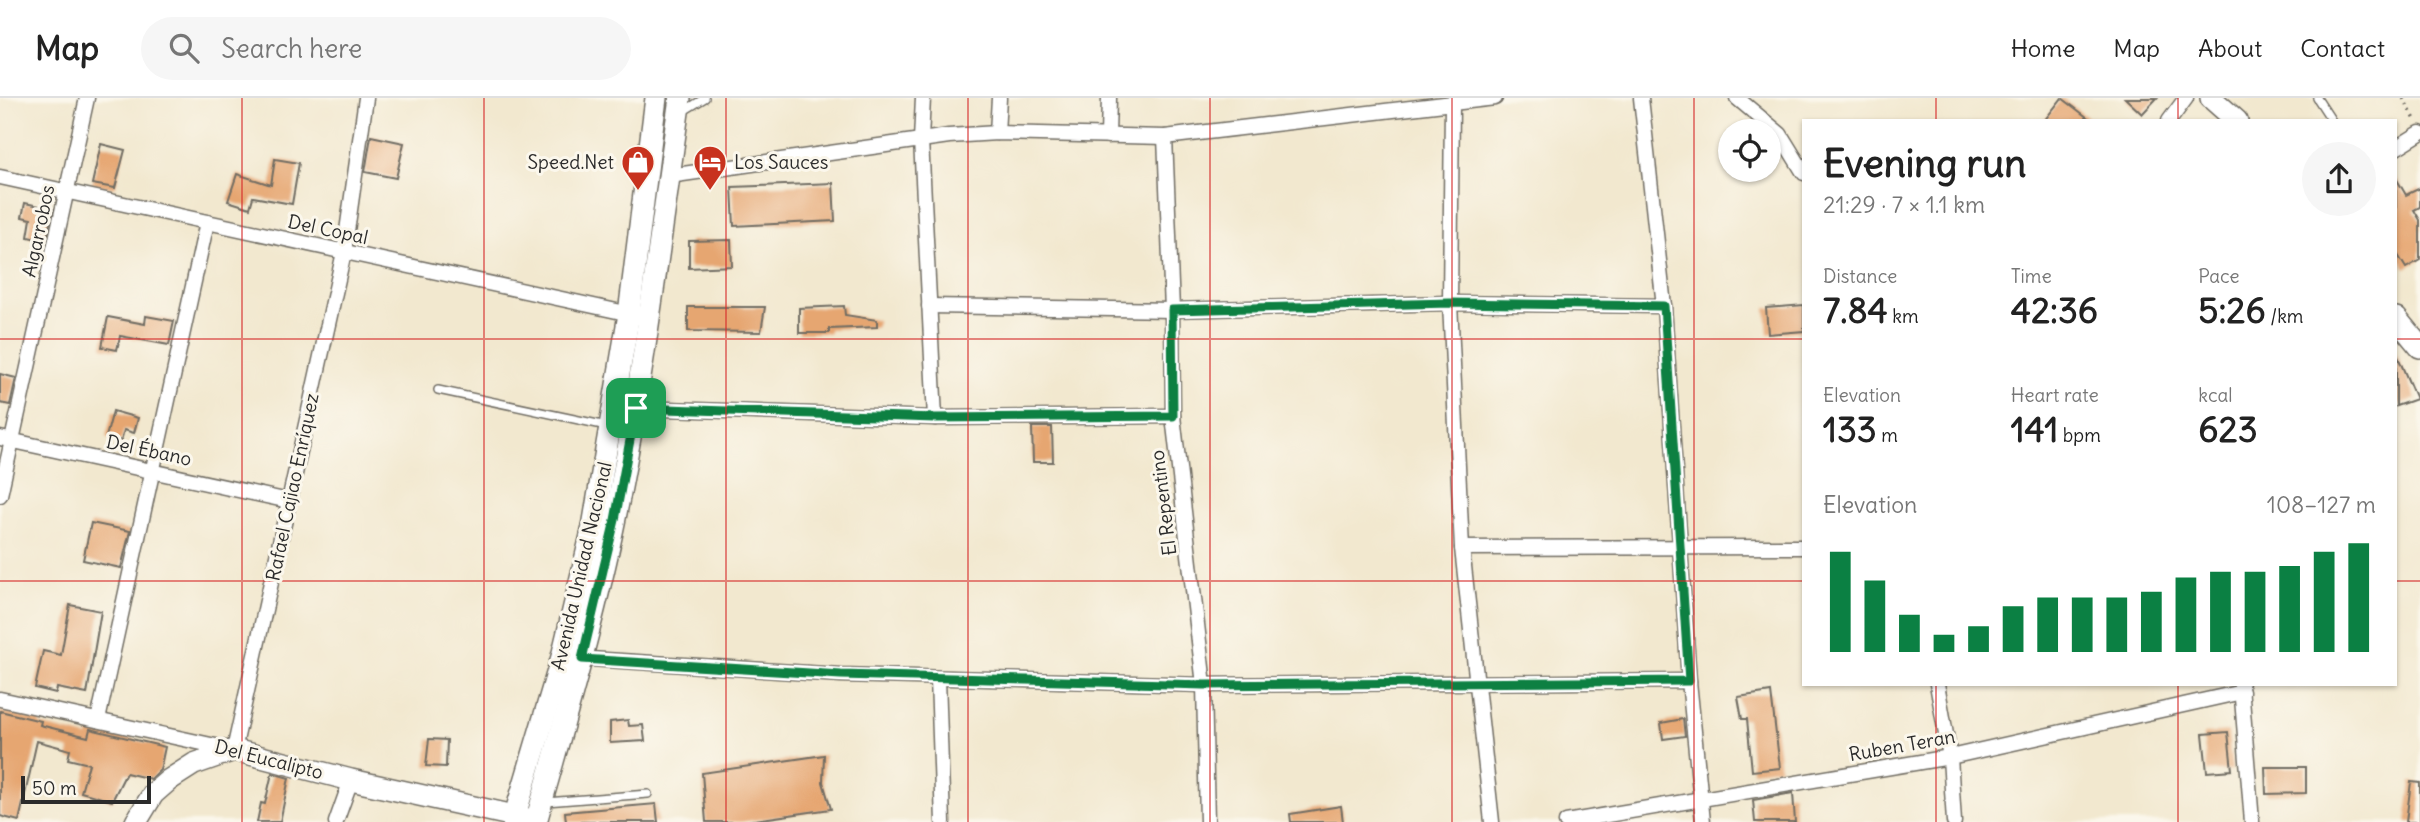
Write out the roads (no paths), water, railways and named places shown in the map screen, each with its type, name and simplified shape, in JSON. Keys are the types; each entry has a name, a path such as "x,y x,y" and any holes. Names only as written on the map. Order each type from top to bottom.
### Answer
{"main road":[{"name":"Avenida Unidad Nacional","path":"514,819 572,658 615,520 636,408 639,316 656,98"},
{"path":"2211,98 2235,119"},
{"name":"Avenida Unidad Nacional","path":"538,815 572,658 611,427 639,316 669,176 679,106"},
{"path":"2397,319 2419,343"},
{"path":"136,822 153,794 169,780 194,764 234,750"},
{"name":"Del Eucalipto","path":"234,750 514,819 538,815"}],"street":[{"name":"Algarrobos","path":"0,495 6,439 88,98"},
{"name":"Rafael Cajiao Enríquez","path":"234,750 344,252 366,98"},
{"path":"923,98 921,140 935,418"},
{"path":"997,133 999,98"},
{"path":"1108,136 1110,98"},
{"path":"669,176 921,140 997,133 1165,137 1495,98"},
{"path":"1641,98 1664,306 1689,681 1703,822"},
{"path":"1737,98 1780,134 1802,170"},
{"path":"2170,119 2186,98"},
{"path":"1452,104 1450,303 1462,548 1492,822"},
{"path":"2397,147 2420,131"},
{"name":"El Repentino","path":"1165,137 1173,416 1204,685 1208,822"},
{"name":"Del Copal","path":"0,177 639,316"},
{"path":"98,720 207,222"},
{"path":"929,306 1172,310 1450,303 1664,306"},
{"path":"636,408 935,418 1173,416"},
{"name":"Del Ébano","path":"6,439 289,501"},
{"path":"1462,548 1802,547"},
{"path":"572,658 938,679 1204,685 1689,681"},
{"path":"938,679 943,822"},
{"path":"1937,686 1950,757 1954,822"},
{"path":"2241,688 2252,822"},
{"name":"Ruben Teran","path":"1566,822 1950,757 2241,688"},
{"name":"Del Eucalipto","path":"0,699 234,750"},
{"path":"336,822 351,780"}],"lane":[{"path":"679,106 705,98"},
{"path":"2317,98 2331,119"},
{"path":"438,390 611,427"},
{"path":"538,815 648,794"}],"place":[{"name":"Speed.Net","path":"638,192"},
{"name":"Los Sauces","path":"710,192"}]}
